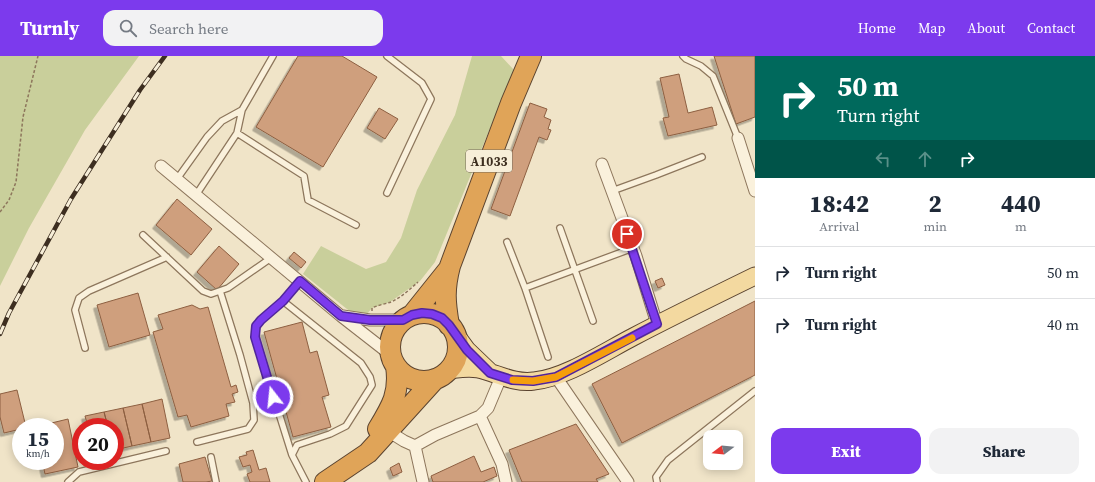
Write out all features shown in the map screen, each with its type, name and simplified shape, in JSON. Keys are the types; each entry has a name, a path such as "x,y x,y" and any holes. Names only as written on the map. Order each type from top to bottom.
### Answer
{"highway":[{"name":"A1033","path":"453,330 445,297 450,266 511,103 531,56"},
{"name":"A1033","path":"407,318 431,291 450,266"},
{"path":"326,482 345,469 368,453 388,432 407,408 454,363 458,345 453,330 442,318 432,314 422,313 407,318 396,327 390,346 398,380 391,409 370,441 345,469"},
{"path":"394,361 404,374 413,379 424,381 441,375"}],"main road":[{"path":"441,375 464,368 512,380 533,381 556,377 657,324 755,276"},
{"path":"453,330 467,350 496,375"}],"street":[{"path":"738,138 755,191"},
{"path":"602,164 657,324"},
{"path":"161,166 394,361"},
{"path":"341,316 370,320 407,318"},
{"path":"415,446 435,435 480,416 488,408 496,375"},
{"path":"556,377 628,482"},
{"path":"480,416 502,464 506,482"},
{"path":"388,432 415,446"},
{"path":"415,446 423,482"}],"lane":[{"path":"196,195 237,133 242,110 273,56"},
{"path":"387,56 422,83 431,99 387,193"},
{"path":"684,56 686,59 701,66 713,76 738,138"},
{"path":"177,179 208,137 222,121 242,110"},
{"path":"237,133 304,176 308,200 356,225"},
{"path":"612,191 702,157"},
{"path":"560,228 592,321"},
{"path":"143,235 202,291 211,294 228,288 272,258"},
{"path":"507,242 525,288 548,357"},
{"path":"525,288 632,248"},
{"path":"85,348 75,310 79,298 89,291 167,257"},
{"path":"300,281 283,301 256,326 255,337 292,455 306,482"},
{"path":"197,442 248,429 254,420 253,402 220,291"},
{"path":"283,301 361,363 370,377 372,385 346,426 330,434 297,445 292,455"},
{"path":"657,482 656,477 668,460 755,391"},
{"path":"68,482 79,472 166,451"},
{"path":"211,458 216,482"}],"path":[{"path":"0,212 9,200 16,182 23,117 38,56"},
{"path":"370,320 372,308 400,297 420,281 431,291"}],"green space":[{"path":"0,56 139,56 85,130 29,228 0,286"},
{"path":"472,56 501,56 514,70 435,262 420,281 390,302 372,308 367,314 352,313 303,274 321,246 366,269 386,262 401,238 417,190 455,115"}],"building":[{"path":"298,56 342,56 377,77 323,167 256,127"},
{"path":"714,56 755,56 755,117 736,124"},
{"path":"679,74 688,113 712,107 717,125 668,136 663,118 669,117 660,78"},
{"path":"530,103 547,109 544,117 551,120 548,129 551,130 547,140 539,137 510,216 491,209"},
{"path":"379,108 398,119 385,139 367,128"},
{"path":"177,199 212,229 191,255 156,225"},
{"path":"219,246 239,264 217,290 197,272"},
{"path":"294,252 306,262 301,268 289,258"},
{"path":"662,278 665,285 658,288 655,281"},
{"path":"138,293 150,335 109,347 97,305"},
{"path":"755,301 755,375 622,443 592,384"},
{"path":"192,305 200,309 208,307 231,387 236,385 238,392 232,394 235,402 226,404 229,416 191,427 187,415 178,417 153,332 163,329 158,315"},
{"path":"302,322 310,353 317,351 329,395 322,397 331,427 293,437 264,332"},
{"path":"17,390 24,418 12,418 12,431 4,433 0,417 0,394"},
{"path":"162,399 170,438 151,442 142,404"},
{"path":"142,404 151,442 132,446 123,408"},
{"path":"123,408 132,446 124,448 124,418 106,418 104,412"},
{"path":"104,412 106,418 86,418 85,416"},
{"path":"68,419 72,438 72,468 64,470 64,420"},
{"path":"576,424 609,474 596,479 598,482 522,482 509,450"},
{"path":"253,450 259,470 266,468 270,482 250,482 247,474 252,472 250,465 243,467 239,457 247,455 246,452"},
{"path":"474,456 481,472 494,467 497,476 483,482 433,482 431,476"},
{"path":"205,457 212,481 183,482 179,464"},
{"path":"399,463 402,472 393,476 390,468"},
{"path":"44,470 64,470 45,474"}],"railway":[{"path":"0,334 9,313 71,199 140,90 165,56"}],"slow traffic":[{"path":"513,380 533,381 556,377 632,338"}],"route":[{"path":"273,397 255,337 256,326 283,301 300,281 341,316 370,320 403,320 412,315 422,313 432,314 442,318 453,330 467,350 490,373 512,380 523,381 533,381 556,377 657,324 636,256 627,234"}]}
